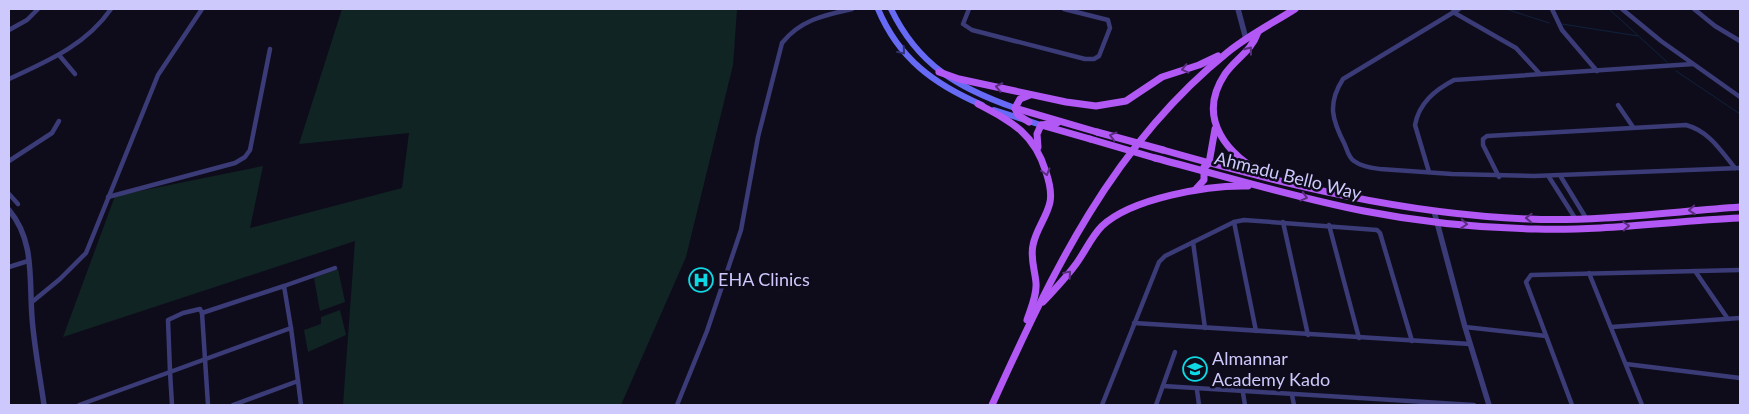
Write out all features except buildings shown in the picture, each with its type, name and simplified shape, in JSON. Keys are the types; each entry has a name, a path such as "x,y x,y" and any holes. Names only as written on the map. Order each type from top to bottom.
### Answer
{"main road":[{"name":"Ahmadu Bello Way","path":"878,9 884,25 894,42 907,57 940,83 978,104 1029,122 1164,160 1361,200 1434,211 1530,219 1586,218 1740,207"},
{"name":"Ahmadu Bello Way","path":"891,9 899,29 923,58 939,72 975,93 1015,108 1192,158 1206,167 1285,192 1363,211 1438,222 1528,228 1589,229 1740,218"},
{"path":"992,405 1036,310 1086,214 1120,164 1148,128 1178,96 1246,39 1295,9"},
{"path":"1193,192 1203,182 1215,128 1213,113 1220,84 1229,69 1250,51 1258,32"},
{"path":"939,72 958,78 1088,106 1120,102 1138,94 1162,76 1199,66 1230,51"},
{"path":"1029,122 1018,115 1015,108 1022,97 1033,95"},
{"path":"978,104 1021,128 1039,151"},
{"path":"1019,347 1035,294 1033,243 1050,198 1049,181 1039,151 1037,134 1041,125 1053,122 1089,130"},
{"path":"1215,128 1226,146 1244,162 1263,174 1291,185"},
{"path":"1036,310 1073,268 1096,231 1113,217 1138,206 1211,187 1234,185 1285,192"}],"street":[{"path":"9,30 26,20 38,9"},
{"path":"9,78 59,55 87,38 111,9"},
{"path":"32,302 74,266 86,253 158,75 202,9"},
{"path":"677,405 707,331 740,230 758,136 782,43 790,30 798,25 852,9"},
{"path":"969,9 963,24 972,30 1085,59 1094,59 1099,56 1110,28 1108,20 1064,9"},
{"path":"1238,9 1246,39"},
{"path":"1459,9 1343,79 1336,88 1331,109 1352,160 1357,164 1382,168 1498,177 1561,177 1738,168"},
{"path":"1552,9 1562,30 1596,71"},
{"path":"1622,9 1641,26 1740,97"},
{"path":"1694,9 1715,26 1740,41"},
{"path":"1453,12 1516,48 1539,74"},
{"path":"108,198 235,163 245,157 250,150 270,49"},
{"path":"59,55 75,74"},
{"path":"1430,172 1415,125 1416,118 1435,92 1454,80 1693,64"},
{"path":"1730,88 1740,92"},
{"path":"1618,105 1633,127"},
{"path":"9,161 52,133 59,121"},
{"path":"1498,177 1483,145 1483,139 1486,136 1686,125 1695,126 1703,130 1738,168"},
{"path":"1549,177 1575,218"},
{"path":"1561,177 1586,218"},
{"path":"9,194 18,204"},
{"path":"9,210 18,220 23,231 44,405"},
{"path":"1434,211 1465,327 1489,405"},
{"path":"1102,405 1159,262 1165,256 1234,222 1244,220 1329,225 1372,229 1380,233 1412,341"},
{"path":"1234,222 1256,331"},
{"path":"1283,222 1308,335"},
{"path":"1329,225 1359,338"},
{"path":"1193,242 1205,328"},
{"path":"9,267 28,261"},
{"path":"202,313 335,268"},
{"path":"1572,405 1527,278 1531,276 1589,273 1740,270"},
{"path":"1695,272 1728,319"},
{"path":"1589,273 1642,405"},
{"path":"284,286 301,405"},
{"path":"172,405 168,320 196,310 200,310 202,313"},
{"path":"202,313 208,405"},
{"path":"1611,327 1740,318"},
{"path":"1134,323 1470,344"},
{"path":"1465,327 1546,336"},
{"path":"78,405 291,328"},
{"path":"1156,405 1174,352"},
{"path":"1626,364 1740,378"},
{"path":"233,405 298,381"},
{"path":"1163,386 1387,403 1474,405"},
{"path":"1197,390 1199,405"},
{"path":"1243,393 1245,405"},
{"path":"1292,395 1294,405"},
{"path":"1339,398 1341,405"}],"green space":[{"path":"342,9 737,9 733,65 686,257 621,405 343,405 355,241 63,337 115,196 263,166 250,228 402,188 409,133 299,144"},
{"path":"338,269 345,302 320,311 314,278"},
{"path":"340,310 346,335 308,352 304,330 321,324 321,317"}],"waterway":[{"path":"1506,9 1549,23"},
{"path":"1609,9 1667,62"},
{"path":"1562,24 1638,36"},
{"path":"1676,71 1740,114"}],"place":[{"name":"EHA Clinics","path":"701,280"},
{"name":"Almannar Academy Kado","path":"1195,369"}]}
